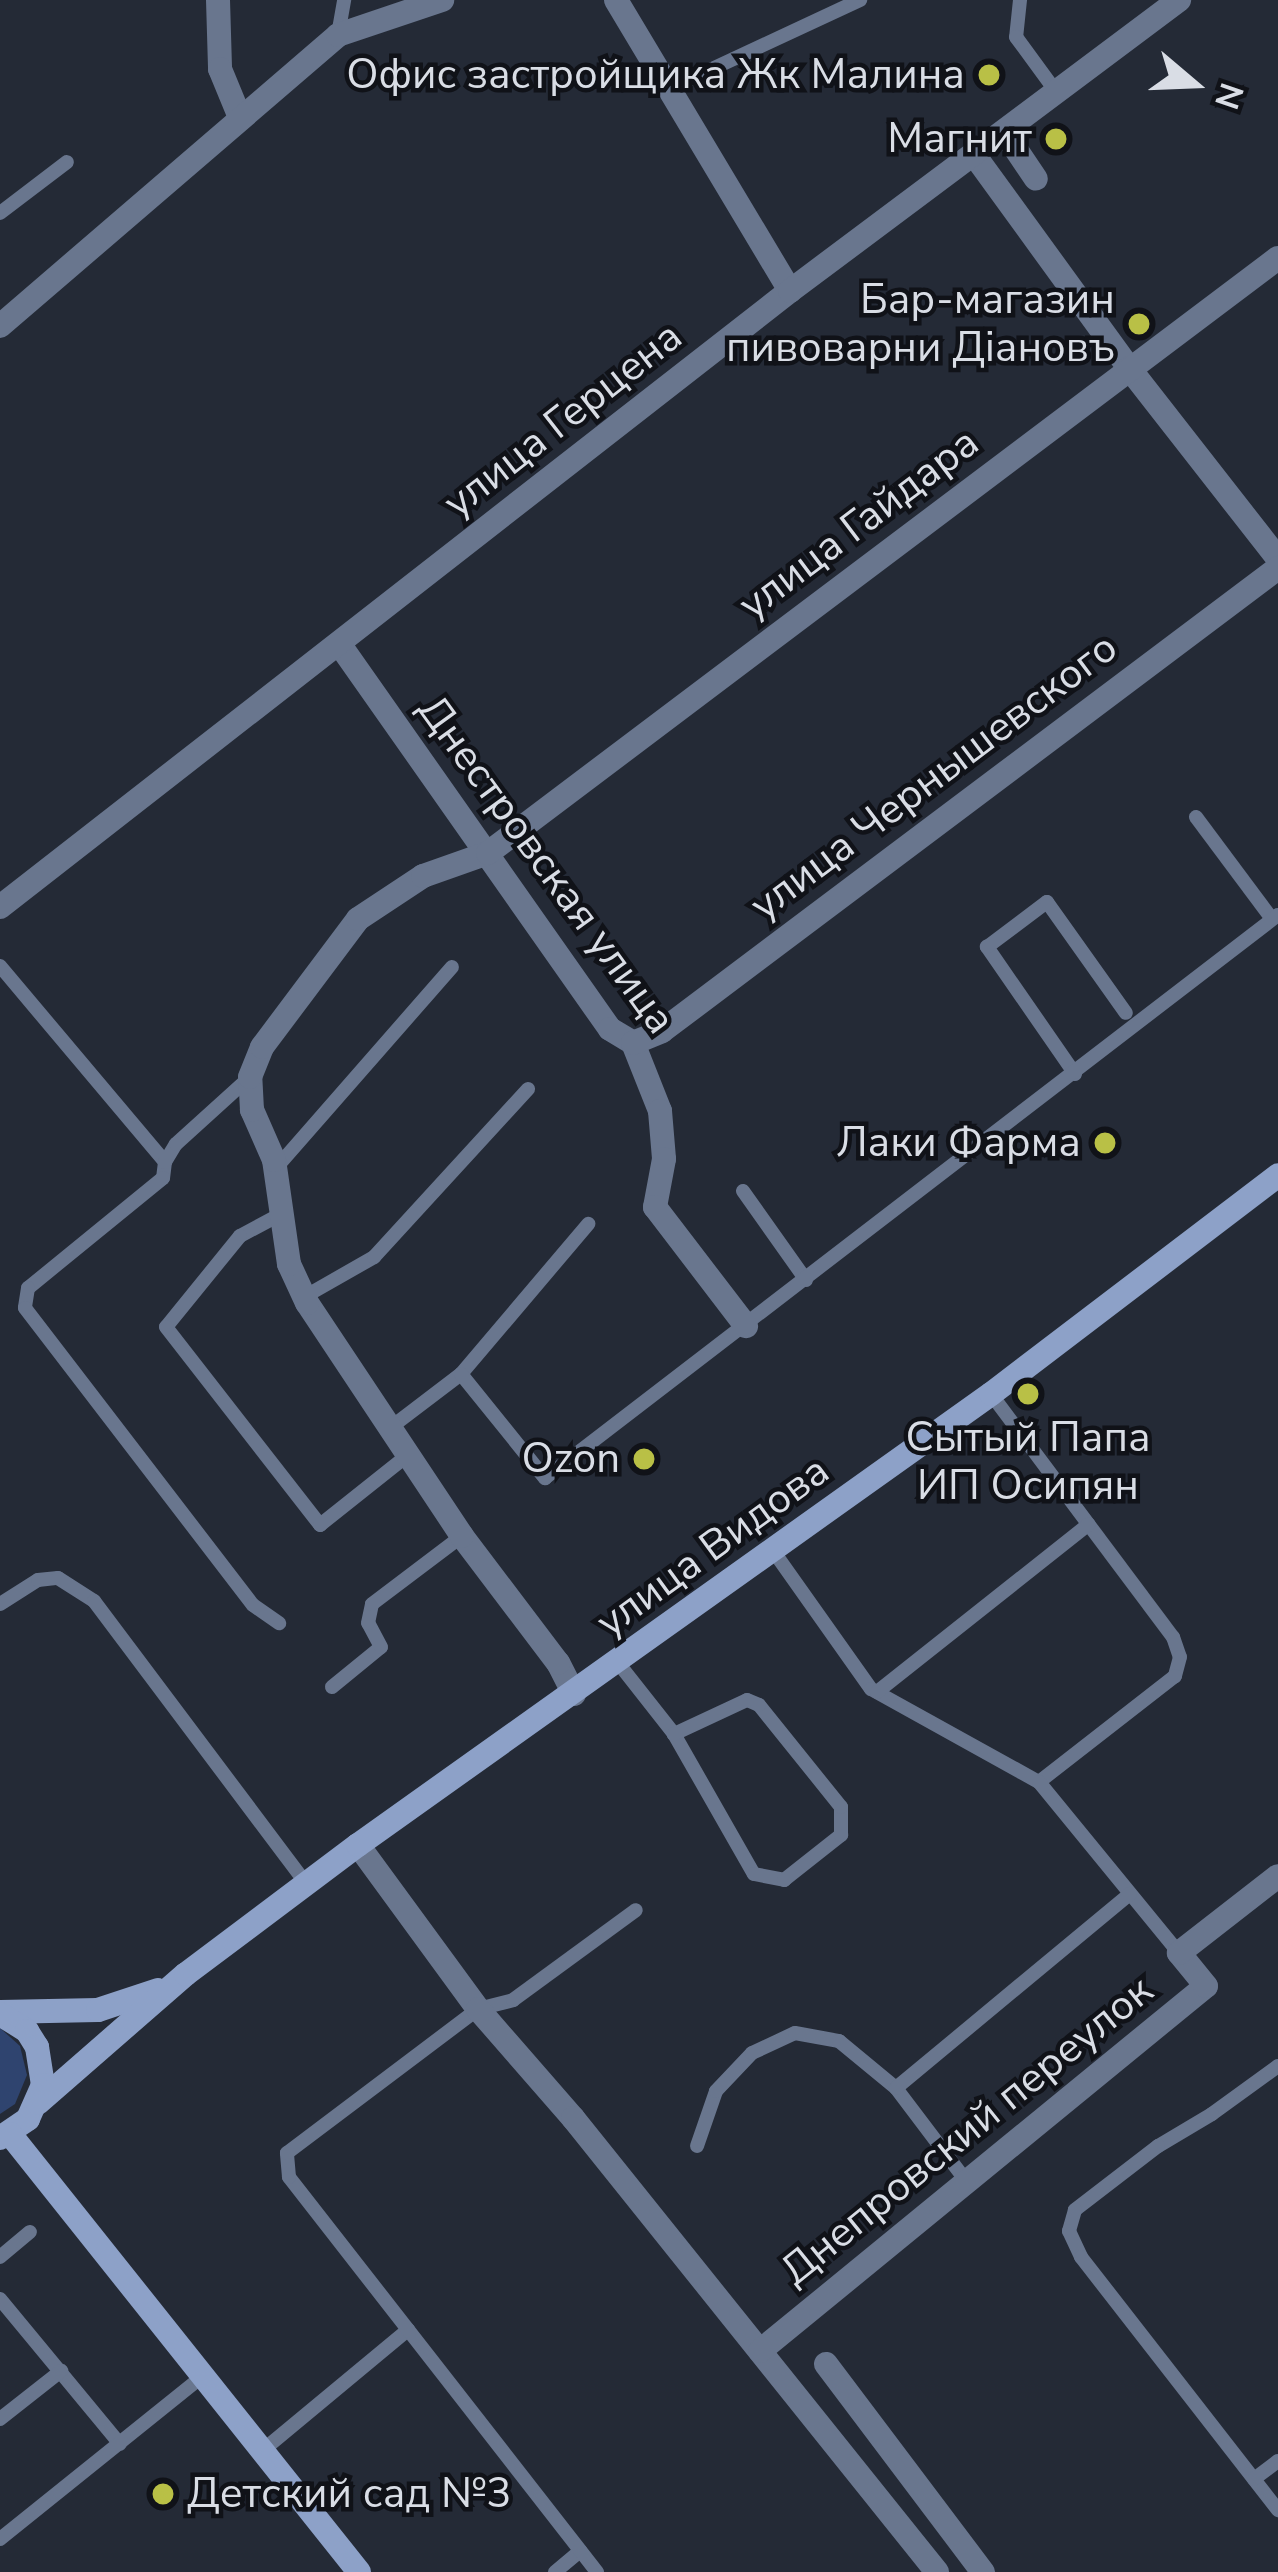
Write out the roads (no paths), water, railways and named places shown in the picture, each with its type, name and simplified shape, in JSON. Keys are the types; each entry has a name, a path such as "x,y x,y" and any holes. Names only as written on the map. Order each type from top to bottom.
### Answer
{"street":[{"path":"218,0 220,69 239,115"},
{"path":"0,326 239,115 338,35 442,0"},
{"path":"616,0 790,291"},
{"name":"улица Герцена","path":"0,907 790,291 1179,0"},
{"path":"1005,133 1036,179"},
{"path":"975,156 1278,563"},
{"name":"улица Гайдара","path":"250,1077 262,1047 358,919 423,876 488,853 1278,258"},
{"name":"улица Чернышевского","path":"633,1043 681,1017 1278,563"},
{"name":"Днестровская улица","path":"340,645 610,1029 633,1043 660,1112 664,1159 656,1208 746,1326"},
{"path":"250,1077 252,1110 276,1168 289,1264 304,1297 462,1536 558,1663 574,1694"},
{"name":"улица Видова","path":"186,1974 358,1845 619,1664 991,1394 1278,1174"},
{"path":"358,1845 478,2009 937,2572"},
{"name":"Днепровский переулок","path":"760,2351 1206,1986 1179,1953 1278,1876"},
{"path":"0,2013 98,2010 140,2000 186,1974"},
{"path":"186,1974 5,2136 359,2572"},
{"path":"0,2013 26,2031 37,2047 43,2085 38,2103"},
{"path":"826,2364 983,2572"}],"lane":[{"path":"338,35 344,0"},
{"path":"669,89 860,0"},
{"path":"1020,0 1016,37 1057,93"},
{"path":"0,213 67,161"},
{"path":"461,1374 545,1478 746,1326 1275,917 1196,817"},
{"path":"1076,1074 987,947 1047,902 1126,1013"},
{"path":"0,966 165,1162"},
{"path":"276,1168 452,967"},
{"path":"250,1077 176,1144 165,1162 163,1178 28,1288 25,1308 253,1605 278,1623"},
{"path":"304,1297 374,1257 528,1089"},
{"path":"743,1191 806,1280"},
{"path":"283,1213 240,1236 166,1327 320,1525 408,1455"},
{"path":"390,1428 461,1374 588,1224"},
{"path":"991,1394 1173,1637 1180,1657 1175,1676 1039,1782"},
{"path":"877,1692 1089,1524"},
{"path":"332,1687 381,1647 368,1623 372,1604 462,1536"},
{"path":"774,1552 877,1692 1039,1782 1179,1953"},
{"path":"0,1604 38,1580 58,1578 94,1601 307,1885"},
{"path":"619,1664 674,1734 754,1874 784,1880 841,1835 841,1807 759,1705 747,1700 674,1734"},
{"path":"896,2088 1130,1894"},
{"path":"597,2572 289,2177 287,2153 478,2009 513,2000 636,1910"},
{"path":"697,2146 716,2091 752,2053 795,2033 839,2041 896,2088 967,2182"},
{"path":"1278,2066 1158,2146 1075,2210 1069,2231 1082,2257 1278,2510"},
{"path":"0,2258 31,2232"},
{"path":"0,2299 120,2444"},
{"path":"262,2451 408,2330"},
{"path":"0,2419 61,2371"},
{"path":"0,2539 202,2376"},
{"path":"1254,2479 1278,2461"},
{"path":"555,2572 580,2551"}],"place":[{"name":"Офис застройщика Жк Малина","path":"989,75"},
{"name":"Магнит","path":"1056,139"},
{"name":"Бар-магазин пивоварни Дiановъ","path":"1139,324"},
{"name":"Лаки Фарма","path":"1105,1143"},
{"name":"Сытый Папа ИП Осипян","path":"1028,1394"},
{"name":"Ozon","path":"644,1459"},
{"name":"Детский сад №3","path":"163,2494"}]}
